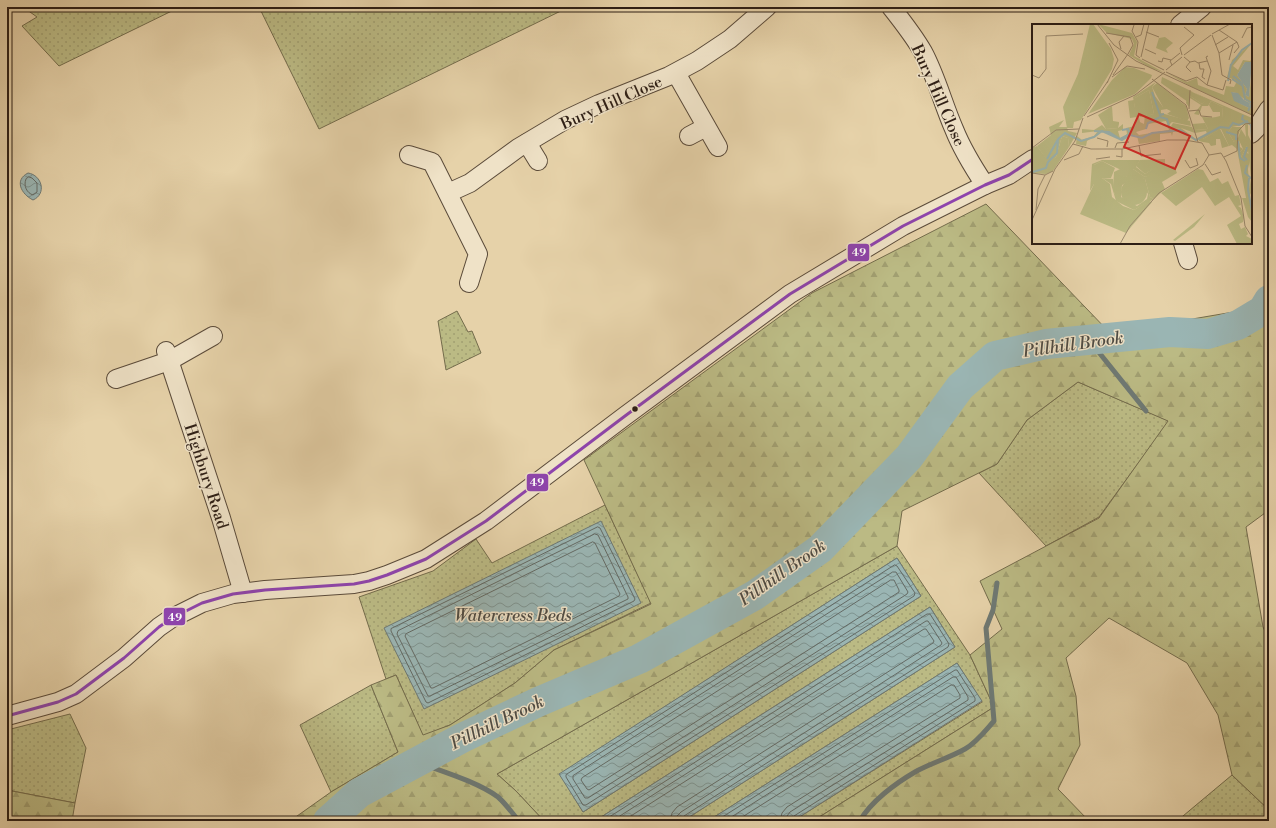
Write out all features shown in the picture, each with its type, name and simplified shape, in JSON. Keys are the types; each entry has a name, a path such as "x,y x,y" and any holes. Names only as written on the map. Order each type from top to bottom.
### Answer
{"street":[{"name":"Bury Hill Close","path":"448,194 470,183 526,143 581,112 676,73 697,61 730,39 767,7"},
{"name":"Bury Hill Close","path":"891,7 923,52 961,146 985,185"},
{"path":"1181,24 1202,7"},
{"name":"Bury Hill Close","path":"676,73 718,148"},
{"path":"1252,133 1269,109"},
{"path":"689,136 706,127"},
{"path":"526,143 538,161"},
{"path":"409,155 432,162 478,254 469,283"},
{"path":"7,716 58,702 76,694 124,658 159,627 172,618 202,603 233,594 362,582 387,575 426,560 486,522 625,416 790,294 903,226 985,185 1009,175 1032,160"},
{"path":"1183,244 1188,260"},
{"path":"116,379 213,336"},
{"name":"Highbury Road","path":"168,356 243,593"}],"green space":[{"path":"23,7 180,7 59,66 22,26 37,17"},
{"path":"259,7 569,7 319,129"},
{"path":"986,204 1110,333 1251,309 1269,282 1269,510 1246,527 1263,627 1269,640 1269,810 1232,775 1218,715 1187,663 1109,618 1066,658 1076,696 1080,745 1058,789 1089,821 813,821 994,707 970,655 1002,629 980,581 1099,518 1168,421 1078,382 1027,420 997,464 902,511 897,546 497,774 516,791 544,821 290,821 331,792 398,752 371,685 396,675 423,735 450,725 515,683 554,650 651,604 584,460 812,293"},
{"path":"457,311 468,332 472,331 481,353 446,370 438,321"},
{"path":"1078,382 1169,421 1099,517 1046,546 979,473 997,464 1027,420"},
{"name":"Watercress Beds","path":"605,505 651,603 554,650 515,683 450,725 423,736 396,675 386,679 359,597 433,571 476,539 492,563"},
{"path":"897,546 970,655 994,707 813,821 793,821 982,702 957,663 708,821 683,821 955,647 930,607 595,821 544,821 516,791 497,774","holes":["897,558 921,596 583,812 560,774"]},
{"path":"371,685 398,752 331,792 300,725"},
{"path":"70,714 86,748 75,803 7,791 7,730"},
{"path":"1232,775 1269,810 1269,821 1177,821"},
{"path":"7,791 75,803 72,821 7,821"}],"water":[{"path":"28,173 37,177 41,185 40,194 33,200 22,191 20,183 21,179"},
{"name":"Watercress Beds","path":"601,521 641,603 424,709 384,628"},
{"path":"897,558 921,596 583,812 559,774"},
{"path":"930,607 955,647 683,821 595,821"},
{"path":"957,663 982,701 793,821 708,821"}],"waterway":[{"name":"Pillhill Brook","path":"328,821 359,793 462,738 538,702 639,659 755,595 820,549 909,457 960,387 995,356 1046,344 1170,332 1208,334 1238,325 1263,310 1269,300"},
{"name":"Pillhill Brook","path":"1263,310 1269,313"},
{"path":"1089,340 1146,411"},
{"path":"860,821 870,807 892,787 915,772 969,746 981,736 994,721 986,628 993,610 997,583"},
{"path":"417,762 480,786 498,797 519,821"}],"transit line":[{"name":"49","path":"7,716 58,702 76,694 124,658 159,627 172,618 202,603 233,594 265,590 354,584 387,575 426,559 486,521 790,294 903,226 985,185 1009,175 1032,160"}]}
